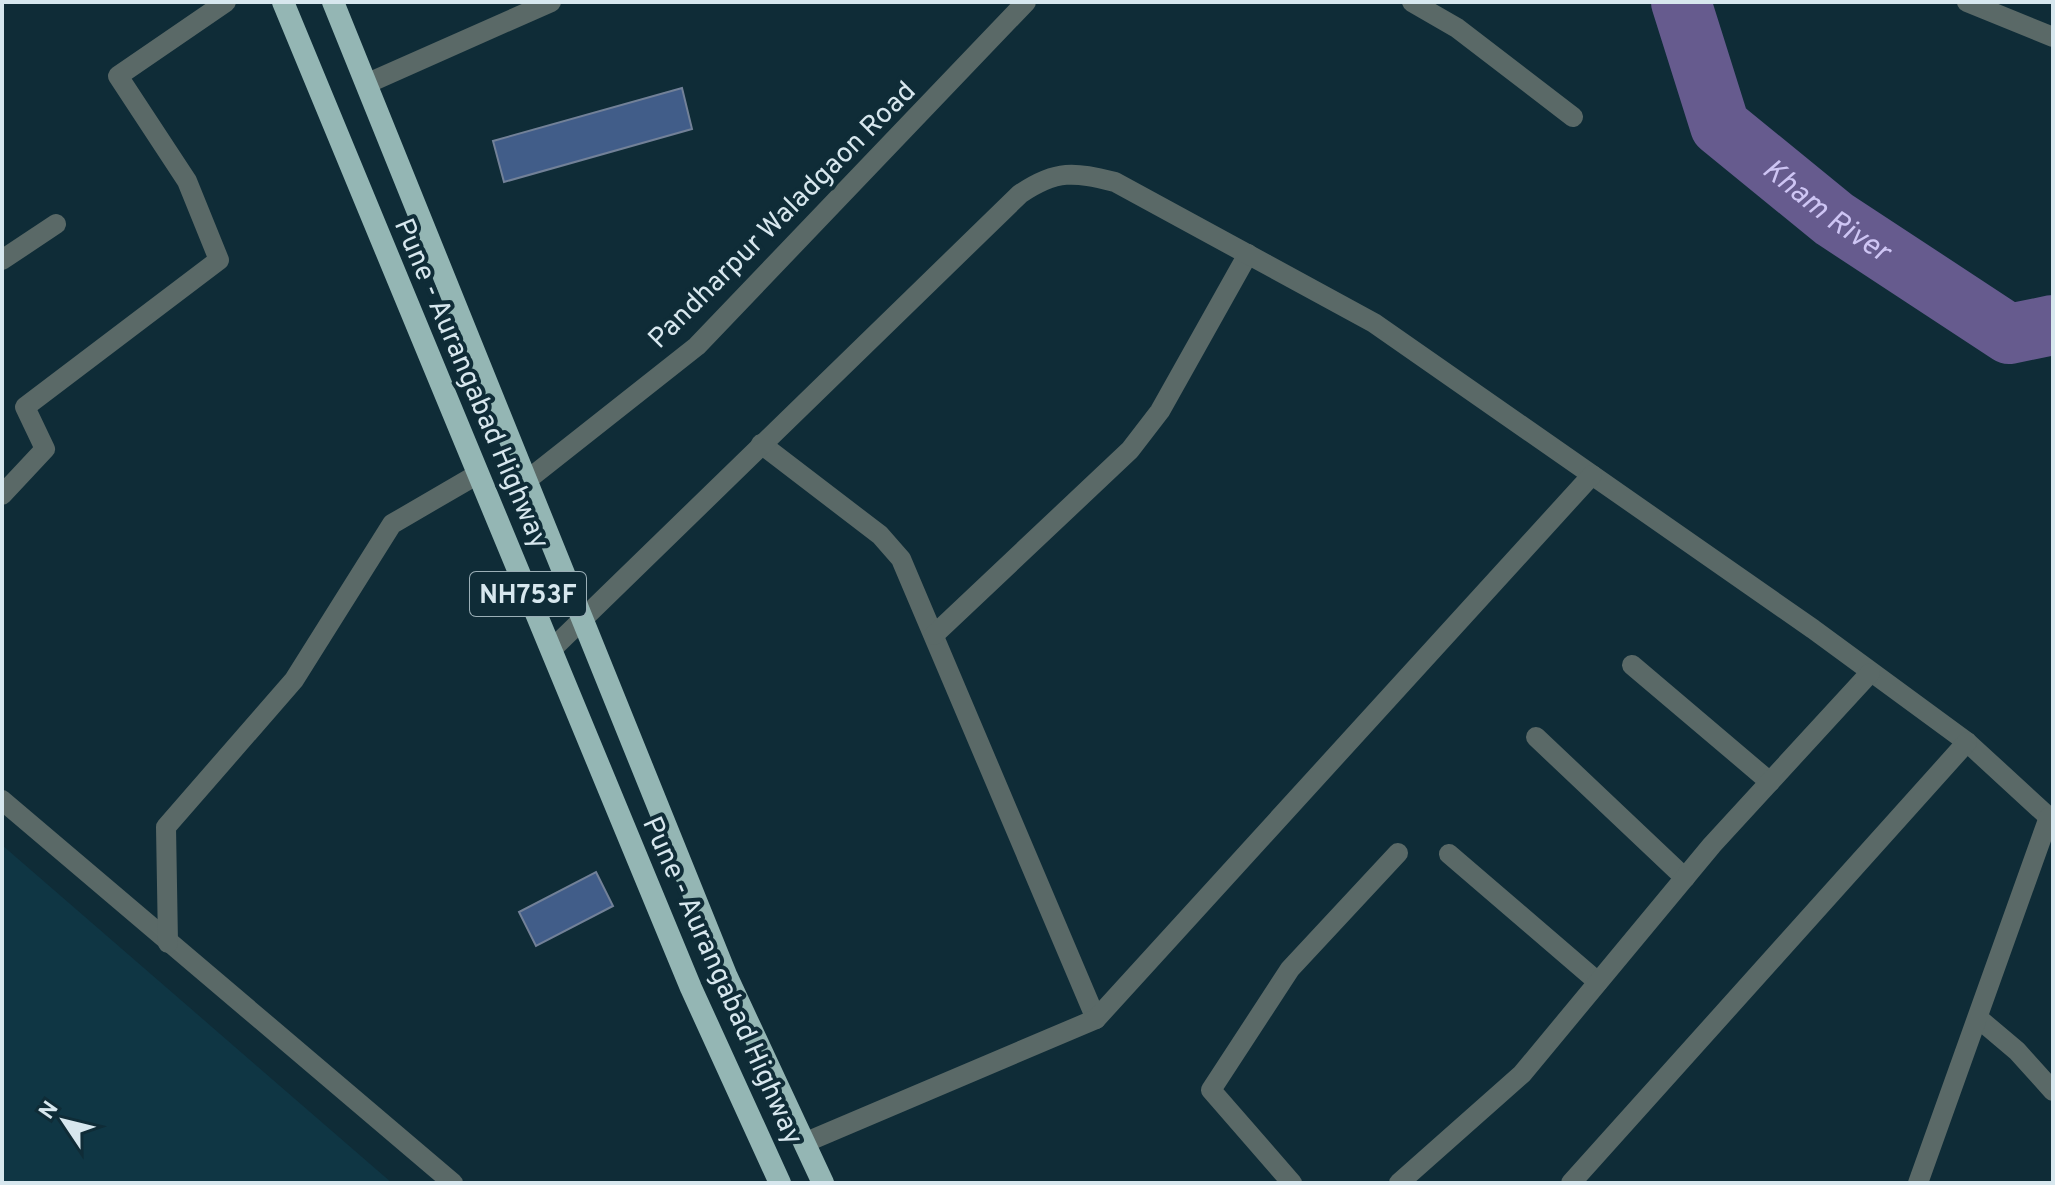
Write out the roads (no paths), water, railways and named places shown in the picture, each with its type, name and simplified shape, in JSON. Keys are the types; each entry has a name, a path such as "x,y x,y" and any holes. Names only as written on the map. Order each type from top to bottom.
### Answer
{"highway":[{"name":"Pune - Aurangabad Highway","path":"283,2 691,988 780,1183"},
{"name":"NH753F","path":"333,2 727,977 823,1183"}],"street":[{"path":"2,495 45,449 25,407 219,260 187,181 118,76 226,2"},
{"path":"366,84 551,2"},
{"name":"Pandharpur Waladgaon Road","path":"526,481 697,346 1026,2"},
{"path":"1412,2 1457,28 1573,117"},
{"path":"1967,2 2053,37"},
{"path":"551,650 1020,194 1042,179 1074,172 1115,182 1374,323 1967,742 2051,819 1918,1183"},
{"path":"2,260 56,224"},
{"path":"934,635 1130,450 1160,411 1248,254"},
{"path":"761,444 891,544 901,559 1096,1019"},
{"path":"168,943 166,827 294,680 392,524 478,474"},
{"path":"804,1143 1096,1019 1592,475"},
{"path":"1632,665 1770,782"},
{"path":"1399,1183 1522,1074 1685,878 1870,673"},
{"path":"1536,737 1685,878"},
{"path":"1571,1183 1967,742"},
{"path":"2,800 453,1183"},
{"path":"1292,1183 1211,1090 1290,969 1398,853"},
{"path":"1449,854 1598,982"},
{"path":"1978,1018 2017,1051 2053,1091"}],"waterway":[{"name":"Kham River","path":"1681,2 1720,126 1834,219 2009,334 2053,325"}]}
